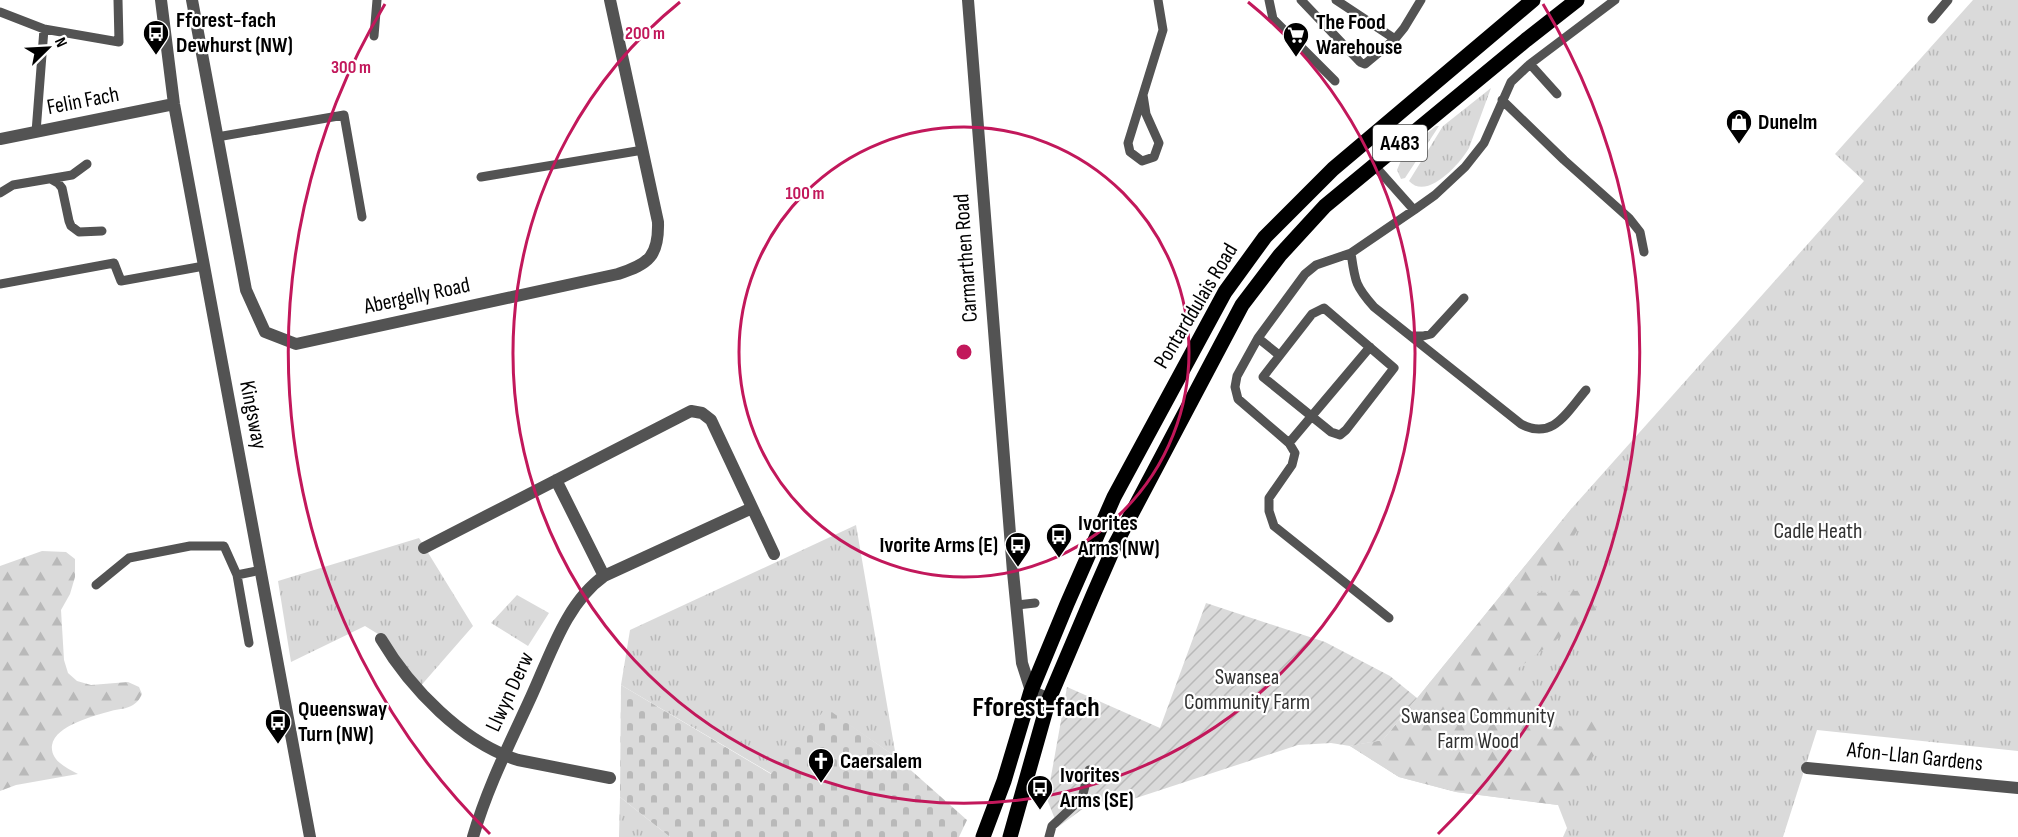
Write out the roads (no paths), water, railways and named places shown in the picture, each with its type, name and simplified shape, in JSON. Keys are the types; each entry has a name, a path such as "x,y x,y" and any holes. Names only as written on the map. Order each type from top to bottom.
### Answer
{"main road":[{"name":"Pontarddulais Road","path":"1031,691 1066,604 1114,497 1225,292 1265,237 1333,169 1533,0"},
{"name":"Pontarddulais Road","path":"1049,699 1115,545 1242,305 1280,255 1325,206 1578,0"},
{"name":"A483","path":"984,837 1004,781 1031,691"},
{"name":"A483","path":"1010,837 1049,699"}],"street":[{"name":"Kingsway","path":"161,0 174,104 310,837"},
{"name":"Abergelly Road","path":"192,0 246,290 265,332 296,344 618,274 646,262 652,256 657,246 658,222 610,0"},
{"name":"Carmarthen Road","path":"968,0 1013,572 1022,663 1031,691"},
{"name":"Felin Fach","path":"0,139 174,104"},
{"path":"424,548 692,411 702,412 711,420 774,554"},
{"path":"556,480 604,576"},
{"name":"Llwyn Derw","path":"473,837 481,810 504,755 567,621 581,598 594,583 604,576 752,508"},
{"path":"381,639 407,678 422,695 475,738 504,755 610,778"},
{"path":"1031,691 1049,699"},
{"name":"Afon-Llan Gardens","path":"1807,768 2018,788"}],"lane":[{"path":"0,12 44,29 119,42 118,0"},
{"path":"374,36 376,0"},
{"path":"1143,95 1146,114 1159,143 1154,157 1142,161 1130,152 1128,143 1163,30 1158,0"},
{"path":"1269,0 1273,19 1335,81"},
{"path":"1301,0 1360,62 1365,64 1395,39 1421,0"},
{"path":"1336,0 1395,39"},
{"path":"1506,23 1526,0"},
{"path":"1389,618 1274,526 1269,511 1269,498 1292,465 1295,453 1289,443 1238,399 1235,387 1237,376 1258,338 1305,274 1316,265 1351,253 1435,195 1465,167 1484,143 1511,82 1530,64 1615,0"},
{"path":"1932,19 1948,0"},
{"path":"36,132 44,29"},
{"path":"1530,64 1557,94"},
{"path":"1502,100 1629,218 1640,232 1644,252"},
{"path":"217,137 344,115 362,217"},
{"path":"481,177 643,150"},
{"path":"0,193 13,185 72,175 87,164"},
{"path":"1374,165 1414,210"},
{"path":"51,179 62,188 71,226 79,232 102,231"},
{"path":"1351,253 1355,281 1360,292 1374,307 1512,417 1532,429 1555,426 1586,390"},
{"path":"0,284 114,264 121,281 204,266"},
{"path":"1410,336 1431,334 1464,298"},
{"path":"1324,308 1394,368 1340,435 1331,432 1263,377 1279,355 1312,314 1324,308"},
{"path":"1258,338 1279,355"},
{"path":"1289,443 1370,347"},
{"path":"96,585 129,558 190,546 224,546 237,575 249,643"},
{"path":"237,575 261,570"},
{"path":"1017,605 1035,603"},
{"path":"1049,837 1052,826 1082,798 1089,770"}],"place":[{"name":"Fforest-fach Dewhurst (NW)","path":"156,56"},
{"name":"The Food Warehouse","path":"1296,58"},
{"name":"Dunelm","path":"1739,145"},
{"name":"Ivorites Arms (NW)","path":"1059,559"},
{"name":"Ivorite Arms (E)","path":"1018,568"},
{"name":"Queensway Turn (NW)","path":"278,745"},
{"name":"Caersalem","path":"821,784"},
{"name":"Ivorites Arms (SE)","path":"1040,811"}],"district":[{"name":"Fforest-fach","path":"1036,707"}],"park label":[{"name":"Cadle Heath","path":"1818,531"},
{"name":"Swansea Community Farm","path":"1247,690"},
{"name":"Swansea Community Farm Wood","path":"1478,728"}]}
